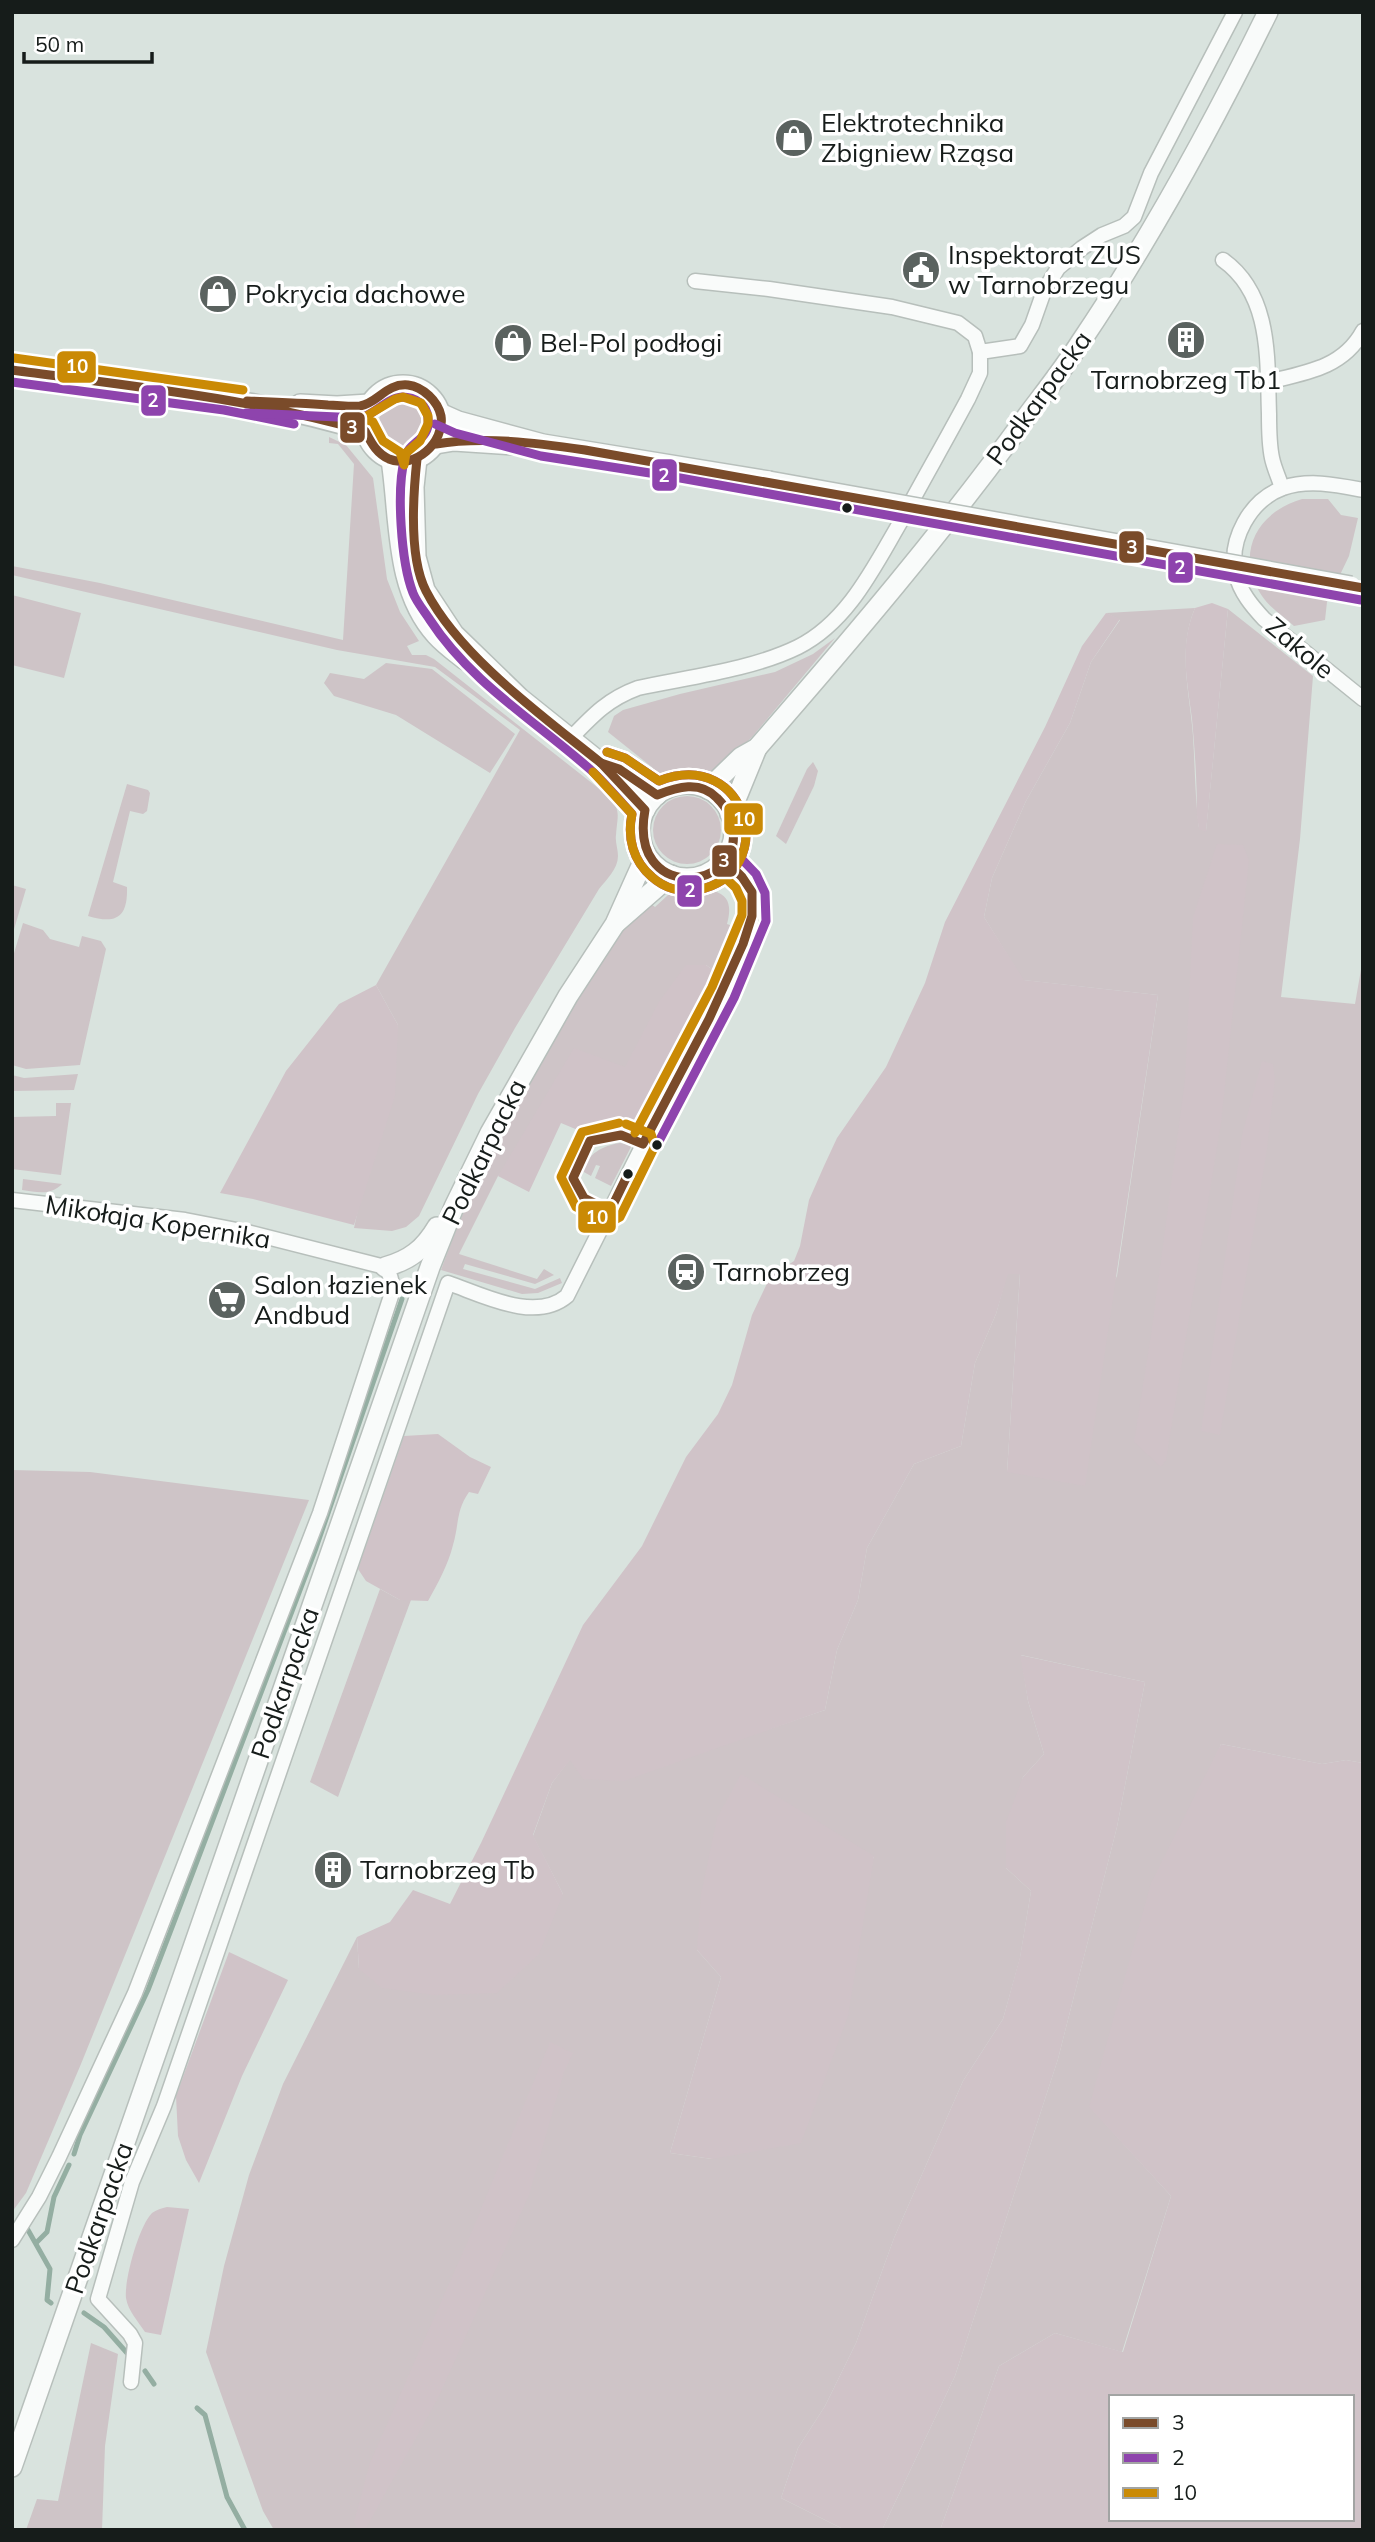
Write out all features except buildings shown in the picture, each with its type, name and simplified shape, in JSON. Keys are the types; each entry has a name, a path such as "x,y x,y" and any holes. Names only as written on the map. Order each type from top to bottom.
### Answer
{"main road":[{"name":"Podkarpacka","path":"730,814 757,748 925,549 993,463 1079,345 1143,244 1229,93 1268,12"},
{"path":"12,370 247,401 365,431"},
{"path":"436,444 442,424 440,413 435,401 426,392 414,386 389,387 369,404 365,431 374,449 391,460 404,462 417,459 436,444 454,441 543,444"},
{"path":"247,401 337,406 369,404"},
{"path":"440,413 457,421 543,444 769,481 1357,587"},
{"path":"417,459 414,487 416,547 425,590 454,634 520,698 601,763 619,769 651,802"},
{"path":"391,460 402,563 414,601 435,635 484,676 520,698"},
{"name":"Podkarpacka","path":"708,789 741,757 757,748"},
{"path":"691,784 708,789 724,803 730,814 733,838 725,860 719,867 704,875 681,878 671,875 646,855 641,831 651,802 668,788 691,784"},
{"name":"Podkarpacka","path":"12,2467 16,2445 408,1327 454,1207 522,1074 615,924 646,855"},
{"name":"Podkarpacka","path":"615,924 671,875"},
{"path":"385,1267 408,1260 420,1251 454,1207"}],"street":[{"path":"980,352 1020,346 1032,325 1044,291 1058,268 1082,248 1102,235 1124,226 1134,217 1151,173 1234,12"},
{"path":"1223,260 1240,275 1256,299 1263,328 1272,457 1282,488 1304,484 1329,484 1363,491"},
{"path":"570,738 598,710 618,696 638,688 772,658 800,646 824,629 867,580 883,554 980,373 980,352 975,336 958,323 892,307 695,281"},
{"path":"1267,382 1334,363 1358,340 1363,331"},
{"name":"Zakole","path":"1282,488 1264,498 1250,512 1239,534 1234,554 1236,574 1242,591 1264,619 1363,699"},
{"path":"131,2382 135,2343 98,2299 112,2245 132,2182 169,2093 448,1283 533,1309 558,1304 567,1296 723,992 754,917 754,898 746,881 725,860"},
{"name":"Mikołaja Kopernika","path":"12,1200 186,1220 247,1232 385,1267"},
{"path":"12,2240 39,2197 59,2157 135,1993 310,1538 391,1296 393,1285 385,1267"}],"shaded area":[{"path":"403,399 420,406 427,423 420,440 403,447 386,440 379,423 386,406"},
{"path":"329,437 346,445 373,478 387,579 400,612 419,641 407,646 412,655 426,655 434,659 602,791 613,802 618,815 618,856 614,870 599,889 515,1028 478,1094 419,1216 406,1227 392,1231 354,1228 398,1025 376,985 520,730 435,667 337,650 12,575 12,566 100,583 343,640 354,464 338,444 329,443"},
{"path":"1302,499 1328,499 1341,515 1358,518 1349,556 1327,602 1325,620 1294,626 1262,596 1250,565 1250,550 1262,524 1286,505"},
{"path":"12,595 81,613 64,678 12,665"},
{"path":"1212,603 1228,609 1206,832 1199,829 1197,816 1186,650 1195,608"},
{"path":"1195,608 1187,640 1186,672 1199,828 1206,831 1228,609 1313,676 1300,839 1281,997 1355,1004 1363,958 1363,1763 1346,1760 1322,1764 1221,1744 1090,2107 1171,2196 1122,2352 1055,2333 999,2366 940,2530 882,2530 955,2376 1058,2059 1117,1827 1145,1682 1021,1655 1028,1701 1044,1754 1023,1777 1006,1868 1031,1891 1020,1958 1003,2019 963,2081 894,2238 856,2343 825,2406 798,2448 781,2498 845,2530 274,2530 263,2511 206,2352 224,2266 249,2175 283,2084 357,1937 359,1969 563,1894 533,1836 552,1783 570,1759 737,1740 825,1710 837,1650 858,1600 867,1548 914,1464 961,1446 975,1363 996,1314 1007,1274 1020,1273 1007,1472 1117,1276 1158,995 1023,980 984,917 992,878 1026,801 1070,723 1091,662 1120,620 1106,613","holes":["803,1814 874,1857 712,2159 670,2153 721,1977 697,1950"]},
{"path":"1106,613 1120,619 1091,662 1070,723 1026,801 992,878 984,917 1024,980 1158,995 1085,1486 1007,1472 1020,1274 1008,1274 996,1314 975,1363 961,1446 914,1464 867,1548 858,1600 837,1650 825,1710 624,1781 583,1779 570,1760 552,1783 533,1835 563,1894 539,1954 497,1993 434,1995 382,1988 359,1969 357,1937 390,1922 413,1890 450,1904 583,1625 642,1546 686,1457 718,1414 732,1385 752,1315 770,1277 794,1261 800,1246 809,1200 837,1138 886,1067 925,983 945,922 1045,727 1082,646"},
{"path":"835,638 753,736 714,774 651,778 647,776 653,768 608,732 614,716 623,710 775,672 813,654"},
{"path":"386,663 432,669 515,734 490,773 396,715 334,696 324,683 330,673 364,679"},
{"path":"813,762 818,771 814,786 786,844 776,836 807,769"},
{"path":"127,784 150,793 147,811 143,814 130,811 113,882 127,887 125,906 118,916 112,919 88,916"},
{"path":"687,796 700,799 711,806 718,817 721,830 718,843 711,854 700,861 687,864 674,861 663,854 656,843 653,830 656,817 663,806 674,799"},
{"path":"1217,844 1243,845 1249,860 1221,1123 1166,1460 1161,1467 1134,1442 1185,1080 1193,917"},
{"path":"12,885 26,889 12,936"},
{"path":"714,891 727,900 727,924 736,927 721,966 716,972 706,965 628,1084 566,1089 498,1176 459,1254 537,1279 544,1269 554,1275 535,1284 465,1264 463,1269 535,1289 560,1278 562,1283 538,1293 522,1294 441,1270 481,1172 504,1124 556,1031 614,943 646,900 655,907 668,895"},
{"path":"23,923 43,930 50,939 79,947 82,936 101,941 106,949 80,1065 26,1069 12,1065 12,960"},
{"path":"686,965 706,965 716,972 644,1115 635,1122 585,1133 561,1123 529,1192 498,1176 574,1048 625,1067 659,1002"},
{"path":"376,985 398,1025 395,1096 354,1225 220,1193 286,1071 339,1004"},
{"path":"1262,1061 1273,1064 1275,1079 1267,1149 1220,1435 1201,1431 1242,1135"},
{"path":"78,1074 74,1090 12,1091 12,1075 24,1078"},
{"path":"56,1103 71,1103 61,1175 12,1169 12,1117 56,1116"},
{"path":"620,1143 632,1145 611,1186 595,1178 600,1166 596,1165 591,1176 582,1171 588,1159 597,1151"},
{"path":"23,1179 62,1184 48,1192 33,1192 22,1190"},
{"path":"438,1434 470,1457 491,1467 478,1494 469,1492 465,1499 448,1560 428,1601 400,1600 366,1581 358,1569 404,1436"},
{"path":"12,1470 90,1472 309,1500 81,2064 26,2193 12,2212"},
{"path":"380,1589 400,1600 411,1600 338,1797 310,1782"},
{"path":"1020,1655 1145,1682 1117,1827 1058,2059 955,2376 882,2530 845,2530 781,2498 798,2448 825,2406 856,2343 894,2238 963,2081 1003,2019 1020,1957 1031,1891 1006,1868 1006,1822 1023,1777 1044,1754 1028,1701"},
{"path":"1221,1744 1322,1764 1346,1760 1363,1763 1363,2530 940,2530 999,2366 1055,2333 1123,2352 1171,2196 1089,2107 1151,1883"},
{"path":"741,1774 874,1856 848,2016 801,2143 712,2159 670,2153 721,1977 697,1950 701,1894 717,1818"},
{"path":"229,1952 288,1980 242,2076 199,2183 186,2160 178,2136 176,2096"},
{"path":"550,2042 573,2053 564,2072 529,2195 438,2398 365,2530 358,2530 354,2522 370,2463 467,2243"},
{"path":"167,2207 189,2209 161,2335 145,2332 129,2307 126,2290 133,2254 142,2229 152,2213"},
{"path":"91,2343 118,2354 105,2446 102,2530 26,2530 37,2499 58,2501"}],"waterway":[{"path":"74,2154 80,2135 148,1990 316,1548 402,1299"},
{"path":"36,2243 47,2232 54,2197 69,2165"},
{"path":"28,2230 50,2269 47,2300 51,2303"},
{"path":"84,2313 104,2327 127,2353"},
{"path":"145,2371 154,2384"},
{"path":"197,2408 205,2415 227,2497 245,2530"}],"transit line":[{"name":"10","path":"14,358 243,390"},
{"name":"3","path":"12,370 234,401 321,420 365,431 381,454 399,461 409,461 426,451 433,444 441,426 441,416 433,400 424,392 408,385 394,387 360,406 247,401"},
{"name":"2","path":"12,382 224,410 294,424"},
{"name":"10","path":"403,397 421,403 428,416 428,424 420,441 406,453 404,465 400,452 383,441 373,422 363,418 403,397"},
{"name":"2","path":"246,413 360,418 396,398 411,398 420,402 427,413 428,425 423,436 405,457 400,506 405,563 413,593 419,604 446,643 485,683 592,771 632,814 631,840 645,871 667,887 685,891 697,890 723,879 739,861 746,839 743,816 733,796 715,781 690,775 659,781 625,758 607,752"},
{"name":"2","path":"435,424 455,433 541,456 669,476 1361,600"},
{"name":"3","path":"436,444 492,441 585,450 1363,588"},
{"name":"3","path":"417,459 415,544 417,562 426,591 441,615 481,662 530,706 601,763"},
{"name":"10","path":"593,772 632,814 630,832 636,856 645,871 662,884 679,890 697,890 723,879 739,861 746,839 743,816 733,796 715,781 690,775 659,781 625,758 607,752"},
{"name":"3","path":"601,763 619,769 657,795 680,788 696,787 717,798 728,813 733,831 731,851 720,866 704,875 686,878 667,873 653,861 644,840 645,810 601,763"},
{"name":"2","path":"657,1145 734,998 766,921 765,893 756,874 734,851"},
{"name":"3","path":"628,1174 610,1211 584,1198 573,1178 590,1141 621,1135 643,1144 709,1019 743,944 752,916 752,892 725,860"},
{"name":"10","path":"635,1133 712,987 742,915 742,901 736,888 716,869"},
{"name":"10","path":"619,1123 582,1132 561,1177 576,1207 609,1223 620,1217 655,1146 651,1134 626,1124"}],"place":[{"name":"Elektrotechnika Zbigniew Rząsa","path":"794,138"},
{"name":"Inspektorat ZUS w Tarnobrzegu","path":"921,270"},
{"name":"Pokrycia dachowe","path":"218,294"},
{"name":"Tarnobrzeg Tb1","path":"1186,340"},
{"name":"Bel-Pol podłogi","path":"513,343"},
{"name":"Tarnobrzeg","path":"686,1272"},
{"name":"Salon łazienek Andbud","path":"227,1300"},
{"name":"Tarnobrzeg Tb","path":"333,1870"}]}
